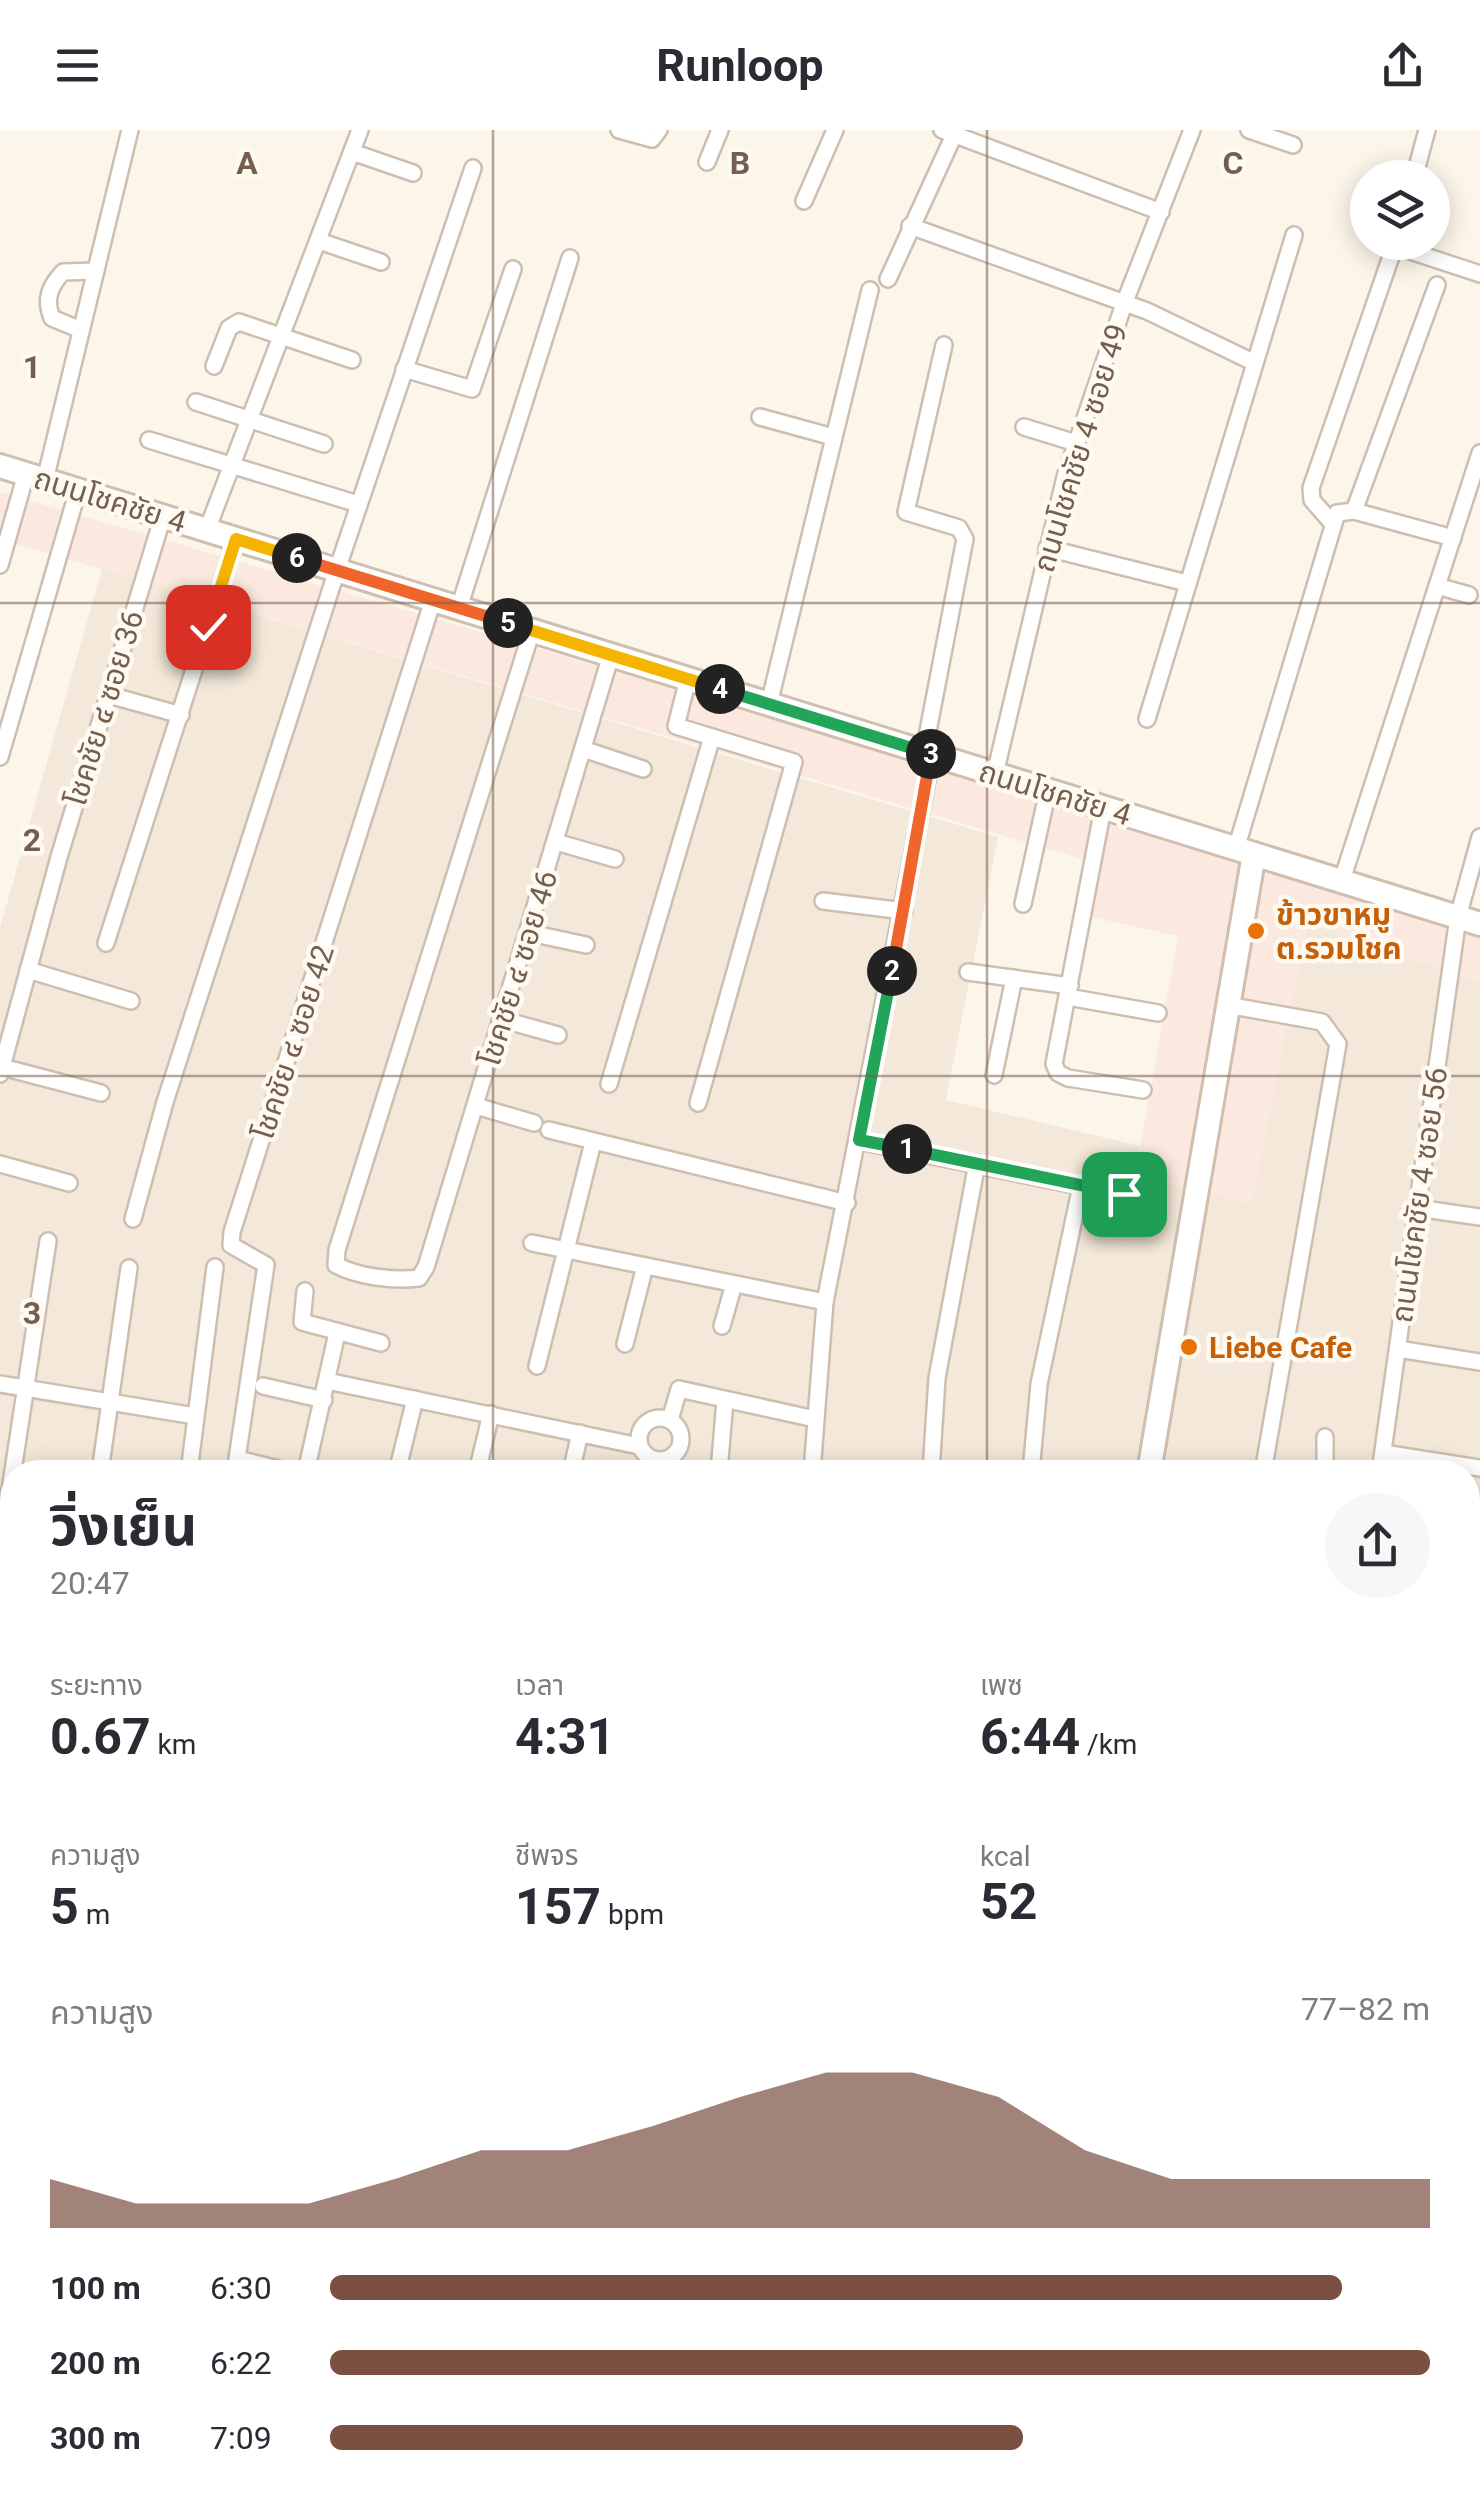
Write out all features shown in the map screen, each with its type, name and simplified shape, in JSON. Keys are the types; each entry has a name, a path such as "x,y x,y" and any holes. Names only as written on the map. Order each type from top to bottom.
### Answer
{"street":[{"path":"0,565 36,477 81,330 130,130"},
{"path":"207,530 360,130"},
{"path":"619,130 652,138 659,130"},
{"path":"707,162 720,130"},
{"path":"804,201 834,130"},
{"name":"ถนนโชคชัย 4 ซอย 49","path":"996,774 1047,548 1076,443 1124,304 1192,130"},
{"path":"1249,130 1293,144"},
{"path":"1419,160 1427,130"},
{"path":"888,279 948,132 1161,212"},
{"path":"352,152 413,172"},
{"path":"133,1219 161,1116 358,504 473,168"},
{"path":"910,226 1124,304 1253,362"},
{"path":"1147,719 1294,235"},
{"path":"319,242 381,262"},
{"path":"460,608 570,258"},
{"path":"1332,523 1312,500 1311,488 1390,260"},
{"path":"1441,260 1480,274"},
{"path":"404,369 472,388 513,269"},
{"path":"81,330 52,318 47,307 49,290 64,272 96,272"},
{"path":"1354,510 1437,285"},
{"path":"769,704 870,290"},
{"path":"214,366 232,324 239,322 352,360"},
{"path":"813,1460 825,1302 904,911 965,539 959,528 906,512 944,345"},
{"path":"196,402 324,444"},
{"path":"760,417 833,437"},
{"path":"1024,427 1076,443"},
{"path":"148,440 358,504"},
{"path":"1341,884 1480,454"},
{"name":"ถนนโชคชัย 4","path":"0,466 1469,921"},
{"path":"0,757 78,490"},
{"path":"1152,1460 1227,1005 1245,851 1332,523 1337,513 1354,510 1453,538"},
{"name":"โชคชัย ๔ ซอย 36","path":"1,1071 163,516"},
{"path":"106,943 236,539"},
{"path":"1047,548 1188,583"},
{"path":"1437,586 1470,594"},
{"name":"โชคชัย ๔ ซอย 42","path":"241,1460 266,1265 237,1252 232,1245 232,1232 433,600"},
{"name":"โชคชัย ๔ ซอย 46","path":"532,630 337,1250 336,1266 349,1272 419,1278 426,1267 504,1020 611,655"},
{"path":"688,679 674,722 790,759 794,767 698,1103"},
{"path":"109,695 181,715"},
{"path":"608,1084 712,736"},
{"path":"583,749 643,768"},
{"path":"1024,904 1048,790"},
{"path":"1104,808 1054,1064 1058,1074 1143,1090"},
{"name":"ถนนโชคชัย 4 ซอย 56","path":"1382,1460 1417,1208 1469,921 1480,837"},
{"path":"556,842 616,859"},
{"path":"823,901 904,911"},
{"path":"530,932 586,946"},
{"path":"28,970 131,1000"},
{"path":"968,972 1014,978 1158,1014"},
{"path":"994,1075 1014,978"},
{"path":"1227,1005 1322,1022 1338,1044 1265,1460"},
{"path":"504,1020 558,1035"},
{"path":"1,1071 100,1093"},
{"path":"476,1106 593,1142 847,1203"},
{"path":"859,1140 1124,1194"},
{"path":"538,1366 593,1142"},
{"path":"931,1460 937,1378 978,1163"},
{"path":"0,1164 69,1184"},
{"path":"1032,1460 1039,1384 1082,1186"},
{"path":"1417,1208 1480,1217"},
{"path":"14,1460 48,1241"},
{"path":"532,1243 825,1302"},
{"path":"625,1344 645,1266"},
{"path":"190,1460 215,1267"},
{"path":"102,1460 129,1268"},
{"path":"722,1326 734,1284"},
{"path":"306,1291 302,1322 381,1343"},
{"path":"309,1460 338,1333"},
{"path":"1398,1349 1480,1362"},
{"path":"328,1381 639,1446 654,1460 674,1456 681,1436 670,1420 658,1418 646,1422 639,1433 639,1446"},
{"path":"0,1384 194,1416"},
{"path":"263,1386 324,1400"},
{"path":"670,1420 680,1389 816,1419"},
{"path":"400,1460 415,1399"},
{"path":"720,1460 725,1400"},
{"path":"480,1460 491,1414"},
{"path":"574,1460 580,1433"},
{"path":"1325,1437 1325,1460"},
{"path":"1383,1453 1428,1460"}],"shaded area":[{"path":"0,492 804,726 1480,933 1480,982 1307,923 1252,1204 1135,1176 1178,936 1091,917 1099,864 0,539"},
{"path":"102,569 998,837 946,1100 1140,1146 1135,1175 1252,1203 1307,923 1480,982 1480,1460 0,1460 0,928"}],"place":[{"name":"ข้าวขาหมู ต.รวมโชค","path":"1256,931"},
{"name":"Liebe Cafe","path":"1189,1347"}],"route":[{"path":"208,627 236,539 932,754 859,1140 1124,1194"}]}
